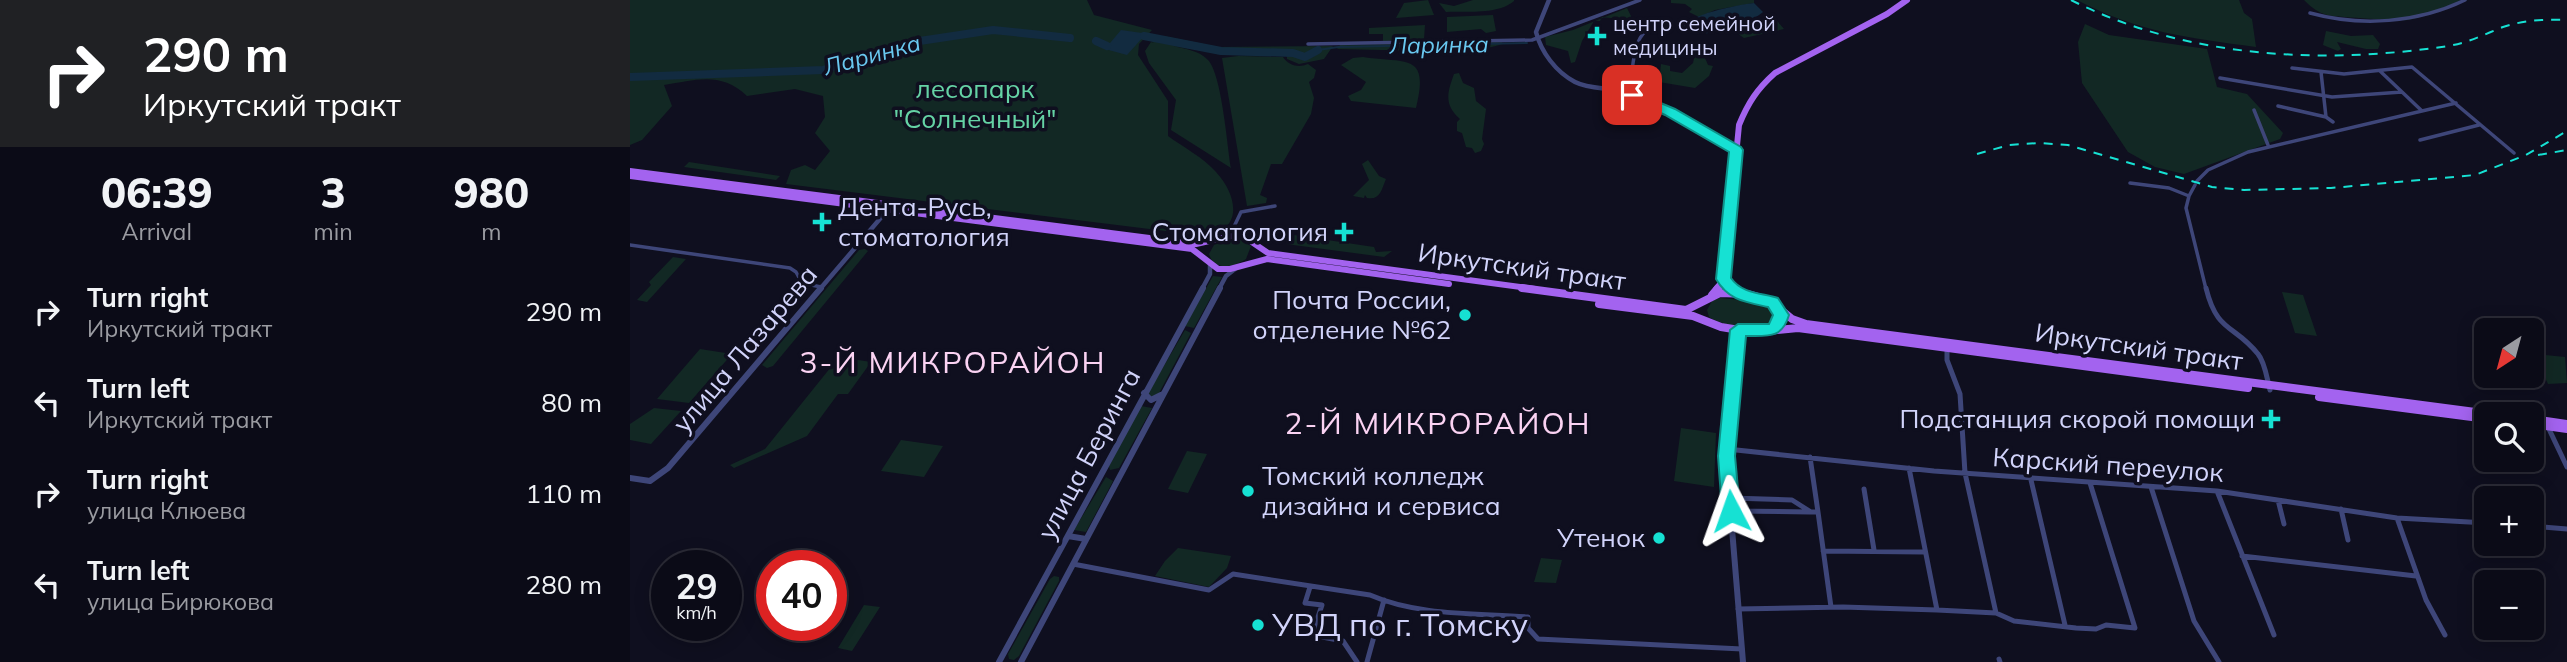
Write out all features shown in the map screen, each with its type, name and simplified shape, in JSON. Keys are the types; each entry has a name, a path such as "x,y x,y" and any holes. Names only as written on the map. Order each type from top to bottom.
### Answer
{"main road":[{"path":"1712,296 1724,279 1741,117 1755,93 1770,77 1887,14 1907,0"},
{"path":"630,171 1192,249 1205,257 1210,265"},
{"path":"630,176 1199,244 1230,234"},
{"name":"Иркутский тракт","path":"1230,234 1248,237 1268,253 1686,310 1699,307 1712,296 1723,293 1741,295 1766,299 1797,322 1806,324 2474,417"},
{"path":"1205,257 1207,248 1217,239"},
{"path":"1240,266 1253,255 1255,244"},
{"name":"Иркутский тракт","path":"1210,265 1222,270 1257,259 1267,259 1693,316 1714,325 1738,330 1798,328 1947,345"},
{"path":"1724,279 1731,290 1741,295"},
{"path":"1772,330 1780,321 1779,309"},
{"name":"Иркутский тракт","path":"2269,388 2474,412"},
{"path":"2544,424 2567,426"}],"street":[{"path":"1549,0 1536,31 1536,38 1541,49 1573,80 1628,93 1670,112 1737,150"},
{"path":"1308,44 1536,38 1640,0"},
{"path":"2310,13 2340,19 2401,22 2428,16 2465,0"},
{"path":"1628,93 1634,72 1634,48 1640,35 1646,31"},
{"path":"2292,68 2321,72 2412,68 2514,153"},
{"path":"2380,71 2423,111"},
{"path":"2321,72 2326,117"},
{"path":"2220,78 2324,96 2361,97 2402,92"},
{"path":"2269,388 2260,355 2222,323 2211,310 2186,208 2196,183 2207,170 2268,145 2363,127 2456,103"},
{"path":"2278,106 2326,117 2333,122"},
{"path":"2253,110 2268,145"},
{"path":"2420,140 2480,125"},
{"path":"2130,183 2169,188 2189,196"},
{"path":"1230,234 1241,212 1275,206"},
{"name":"улица Лазарева","path":"630,478 650,481 668,468 890,207"},
{"path":"630,245 790,268 796,272 802,283 822,287"},
{"name":"улица Беринга","path":"999,662 1210,274 1210,265"},
{"name":"улица Беринга","path":"1021,662 1226,276 1240,266"},
{"path":"1179,330 1189,327 1196,332"},
{"path":"1738,330 1727,449 1743,662"},
{"path":"1947,345 1947,360 1960,394 1965,473 1996,613"},
{"path":"1144,393 1151,400 1162,394"},
{"path":"2547,424 2567,467"},
{"name":"Карский переулок","path":"1727,449 2031,480 2217,491 2397,518 2474,522"},
{"path":"1810,457 1814,512 1831,607"},
{"path":"1909,468 1937,610"},
{"path":"1102,473 1119,475"},
{"path":"2031,480 2065,625"},
{"path":"1738,609 1831,607 1937,610 1996,613 2014,621 2096,629 2106,625 2135,628 2090,483"},
{"path":"2151,487 2194,621 2219,662"},
{"path":"1864,489 1874,550"},
{"path":"2217,491 2274,635"},
{"path":"1730,498 1792,500 1814,512"},
{"path":"2278,500 2284,524"},
{"path":"2341,509 2348,540"},
{"path":"1731,511 1814,512"},
{"path":"2397,518 2416,576 2445,635"},
{"path":"2544,527 2567,529"},
{"path":"1068,536 1086,539"},
{"path":"1823,551 1924,552"},
{"path":"2242,556 2416,576"},
{"path":"1073,564 1209,590 1233,574 1370,595 1421,609 1528,617 1528,628 1538,639 1742,649"},
{"path":"1310,587 1305,603 1322,605 1312,635 1343,641 1357,662"},
{"path":"1367,662 1384,600"}],"green space":[{"name":"лесопарк \"Солнечный\"","path":"630,0 1087,0 1094,15 1152,30 1139,44 1138,55 1168,101 1168,136 1216,172 1230,193 1233,214 1223,229 1213,234 1198,235 786,184 791,170 805,165 815,170 830,151 815,133 825,117 823,96 795,89 747,96 728,83 718,80 664,85 672,106 642,140 630,145"},
{"path":"1428,0 1434,15 1396,18 1404,3"},
{"path":"1473,0 1514,1 1499,8 1472,12 1446,12 1439,3 1454,6"},
{"path":"1671,0 1754,0 1754,3 1715,10 1699,17 1689,12 1692,9 1685,4 1671,3"},
{"path":"2077,0 2239,0 2244,13 2252,19 2256,47 2186,37 2143,27"},
{"path":"2304,0 2461,0 2423,16 2404,20 2327,15"},
{"path":"1627,8 1632,18 1627,20 1604,17"},
{"path":"1493,15 1496,31 1486,33 1481,29 1447,32 1447,17"},
{"path":"1773,16 1784,29 1744,38 1734,31"},
{"path":"1594,22 1582,41 1575,62 1571,63 1568,51 1546,45 1545,37"},
{"path":"2085,24 2109,35 2207,49 2217,87 2247,94 2283,133 2280,139 2184,174 2155,167 2128,152 2082,83 2078,42"},
{"path":"1425,25 1424,39 1383,41 1383,34 1369,34 1369,28"},
{"path":"2326,31 2351,36 2373,35 2380,44 2378,49 2366,49 2337,42 2341,49 2338,51 2323,45"},
{"path":"1164,36 1219,47 1333,46 1324,59 1299,64 1287,59 1287,56 1226,55 1173,46 1200,54 1213,68 1220,95 1231,168 1171,130 1176,100 1149,63 1145,51 1151,42 1154,43 1151,41 1154,37"},
{"path":"1502,42 1486,48 1429,53 1337,49 1340,45"},
{"path":"1696,50 1702,51 1708,65 1713,66 1709,76 1695,88 1659,82 1661,64 1670,66 1670,71 1682,73 1693,63"},
{"path":"1283,57 1291,64 1308,64 1316,70 1314,78 1309,82 1314,98 1311,114 1282,164 1271,164 1260,195 1267,198 1266,203 1247,206 1222,58"},
{"path":"1353,58 1411,64 1420,77 1416,108 1351,101 1348,96 1361,90 1366,82 1341,65"},
{"path":"1459,73 1463,83 1474,88 1476,101 1486,109 1482,139 1484,144 1481,151 1475,153 1472,148 1466,147 1462,133 1457,131 1457,122 1460,119 1449,104 1454,74"},
{"path":"1368,160 1379,176 1386,179 1383,187 1375,198 1353,196 1369,180 1362,164"},
{"path":"689,162 780,176 776,180 684,167"},
{"path":"1287,234 1374,247 1376,252 1392,251 1384,257 1286,244"},
{"path":"1236,237 1251,246 1246,259 1230,266 1215,264 1209,254 1214,245"},
{"path":"859,250 868,251 773,366 767,368 762,365"},
{"path":"673,257 686,259 647,302 637,300 651,285 649,282"},
{"path":"1213,276 1222,277 1194,328 1185,326"},
{"path":"2282,292 2303,295 2317,336 2295,333"},
{"path":"1720,298 1761,302 1776,311 1776,320 1761,328 1738,327 1716,321 1709,317 1707,310 1712,301"},
{"path":"1185,330 1191,333 1158,395 1151,397 1148,393"},
{"path":"700,349 732,354 689,403 657,399"},
{"path":"2544,355 2565,357 2567,383 2548,384 2544,375"},
{"path":"839,357 871,362 848,394 838,394 807,436 734,468 730,465 765,449"},
{"path":"1141,406 1152,408 1119,468 1110,470 1109,466"},
{"path":"654,408 681,411 651,444 630,440 630,424"},
{"path":"1681,428 1716,433 1714,487 1674,481"},
{"path":"901,440 943,446 924,477 881,471"},
{"path":"1187,451 1207,454 1188,493 1168,489"},
{"path":"1106,477 1113,481 1086,532 1074,530"},
{"path":"1178,548 1231,556 1227,568 1209,587 1155,576"},
{"path":"1541,558 1562,560 1556,583 1534,582"},
{"path":"1054,576 1059,577 1059,581 1019,656 1014,660 1009,659 1008,654"},
{"path":"864,605 880,607 852,651 838,648 842,641 847,641 847,633"}],"water":[{"path":"1754,3 1763,12 1736,27 1700,34 1682,29 1693,19 1703,15"},
{"path":"1121,30 1142,33 1144,36 1127,55 1105,49"}],"waterway":[{"name":"Ларинка","path":"630,77 823,70 913,42 993,30 1070,38"},
{"name":"Ларинка","path":"1144,36 1221,51 1293,53 1305,57 1318,50"},
{"name":"Ларинка","path":"1096,41 1107,46"},
{"name":"Ларинка","path":"1318,50 1338,47 1527,43"}],"railway":[{"path":"2071,0 2160,34 2207,45 2303,55 2352,55 2448,46 2519,23 2567,20"},
{"path":"1977,154 2009,145 2068,145 2212,187 2244,190 2331,188 2475,175 2526,155 2567,131"},
{"path":"2538,155 2567,150"}],"place":[{"name":"центр семейной медицины","path":"1597,36"},
{"name":"Дента-Русь, стоматология","path":"822,222"},
{"name":"Стоматология","path":"1344,232"},
{"name":"Почта России, отделение №62","path":"1465,315"},
{"name":"Подстанция скорой помощи","path":"2271,419"},
{"name":"Томский колледж дизайна и сервиса","path":"1248,491"},
{"name":"Утенок","path":"1659,538"},
{"name":"УВД по г. Томску","path":"1258,625"}],"district":[{"name":"3-Й МИКРОРАЙОН","path":"953,363"},
{"name":"2-Й МИКРОРАЙОН","path":"1438,424"}],"route":[{"path":"1632,95 1670,112 1737,150 1724,279 1731,290 1741,295 1773,302 1781,315 1778,326 1772,330 1738,330 1726,456 1731,511"}]}
